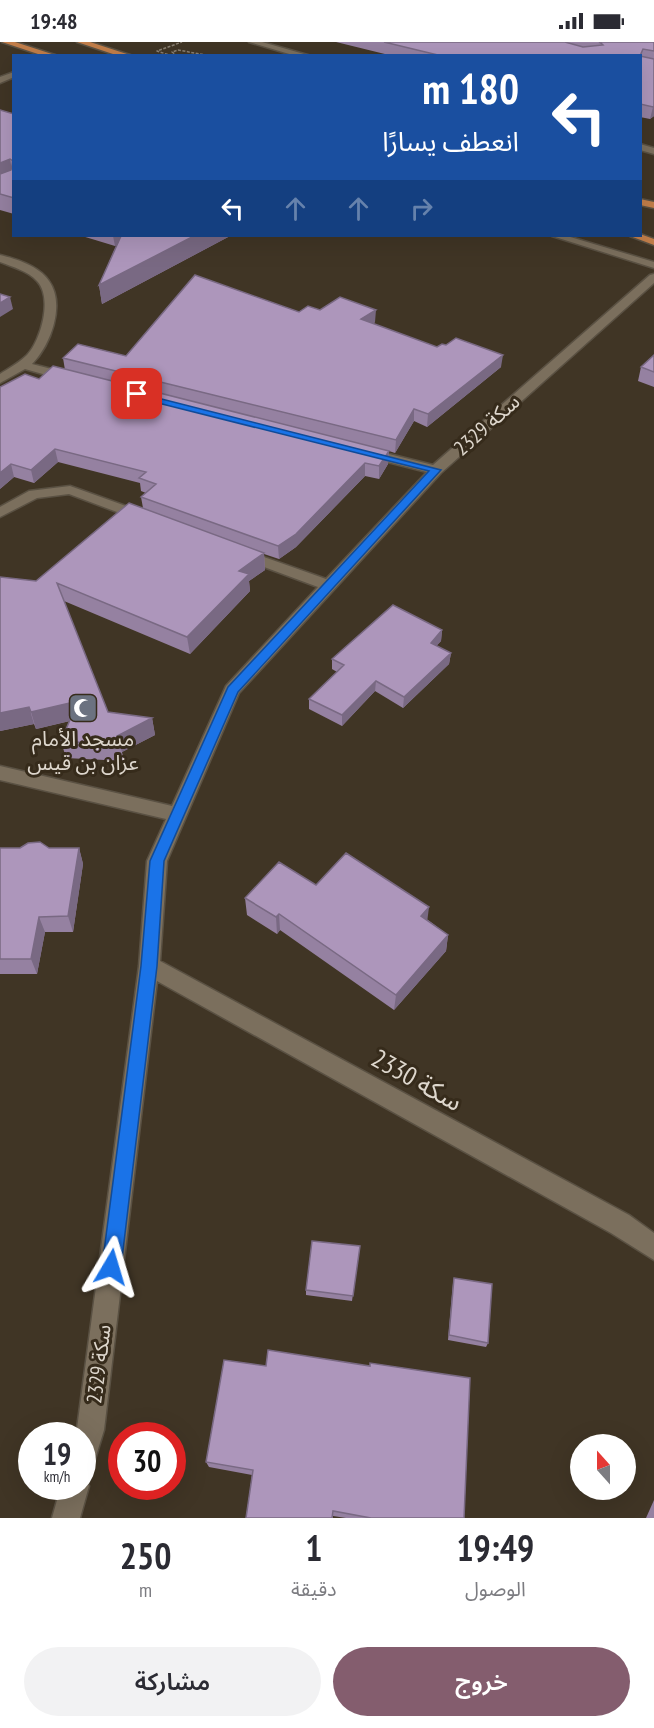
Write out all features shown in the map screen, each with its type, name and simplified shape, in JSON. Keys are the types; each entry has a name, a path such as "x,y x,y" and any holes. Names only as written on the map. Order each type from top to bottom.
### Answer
{"highway":[{"path":"6,42 47,54"},
{"path":"81,42 122,54"},
{"path":"638,237 654,242"}],"street":[{"path":"255,42 300,54"},
{"path":"560,237 654,265"},
{"path":"0,258 29,270 44,282 51,297 41,342 34,354 0,379"},
{"name":"سكة 2329","path":"92,1422 149,966 157,861 232,690 436,470 654,277"},
{"path":"22,365 79,380"},
{"path":"356,450 436,470"},
{"path":"0,513 34,494 70,490 157,522"},
{"path":"233,550 330,586"},
{"path":"0,773 177,814"},
{"name":"سكة 2330","path":"149,966 620,1224 654,1248"},
{"path":"66,1518 71,1500"}],"path":[{"path":"166,54 157,51 182,42"},
{"path":"174,54 171,52 178,50 200,54"}],"building":[{"path":"384,42 565,42 583,47 603,45 599,42 654,42 654,51 643,49 641,54 434,54"},
{"path":"642,56 654,59 653,107 642,104"},
{"path":"0,110 12,113 12,160 0,163"},
{"path":"12,166 12,197 0,194 0,174 11,170"},
{"path":"121,237 192,237 99,285"},
{"path":"195,275 299,312 308,306 320,310 340,297 376,310 361,319 437,347 442,344 446,345 456,338 503,355 428,414 414,409 396,440 63,358 78,344 126,356"},
{"path":"0,294 10,297 0,303"},
{"path":"654,355 654,372 641,367"},
{"path":"53,366 389,451 379,466 365,463 296,534 278,546 141,497 156,484 139,478 146,472 55,449 31,470 11,464 0,473 0,387 25,374 39,379"},
{"path":"129,503 264,553 239,571 249,574 187,637 57,583 108,712 152,718 117,736 121,745 61,741 78,701 31,712 29,707 0,713 0,577 36,581"},
{"path":"393,605 442,630 431,643 451,653 404,697 376,681 342,715 309,699 344,665 332,659"},
{"path":"40,842 49,848 79,848 68,916 39,917 31,959 0,959 0,848 20,848 28,843"},
{"path":"346,853 429,907 421,916 448,935 396,995 279,914 276,917 245,898 279,862 316,885"},
{"path":"312,1241 360,1246 353,1296 306,1290"},
{"path":"454,1278 492,1284 488,1343 449,1335"},
{"path":"268,1350 370,1366 370,1363 470,1378 464,1518 371,1518 333,1511 332,1518 246,1518 253,1470 206,1462 224,1360 266,1366"}],"place":[{"name":"مسجد الأمام عزان بن قيس","path":"83,708"}],"route":[{"path":"111,1267 149,966 157,861 232,690 436,470 137,394"}]}
